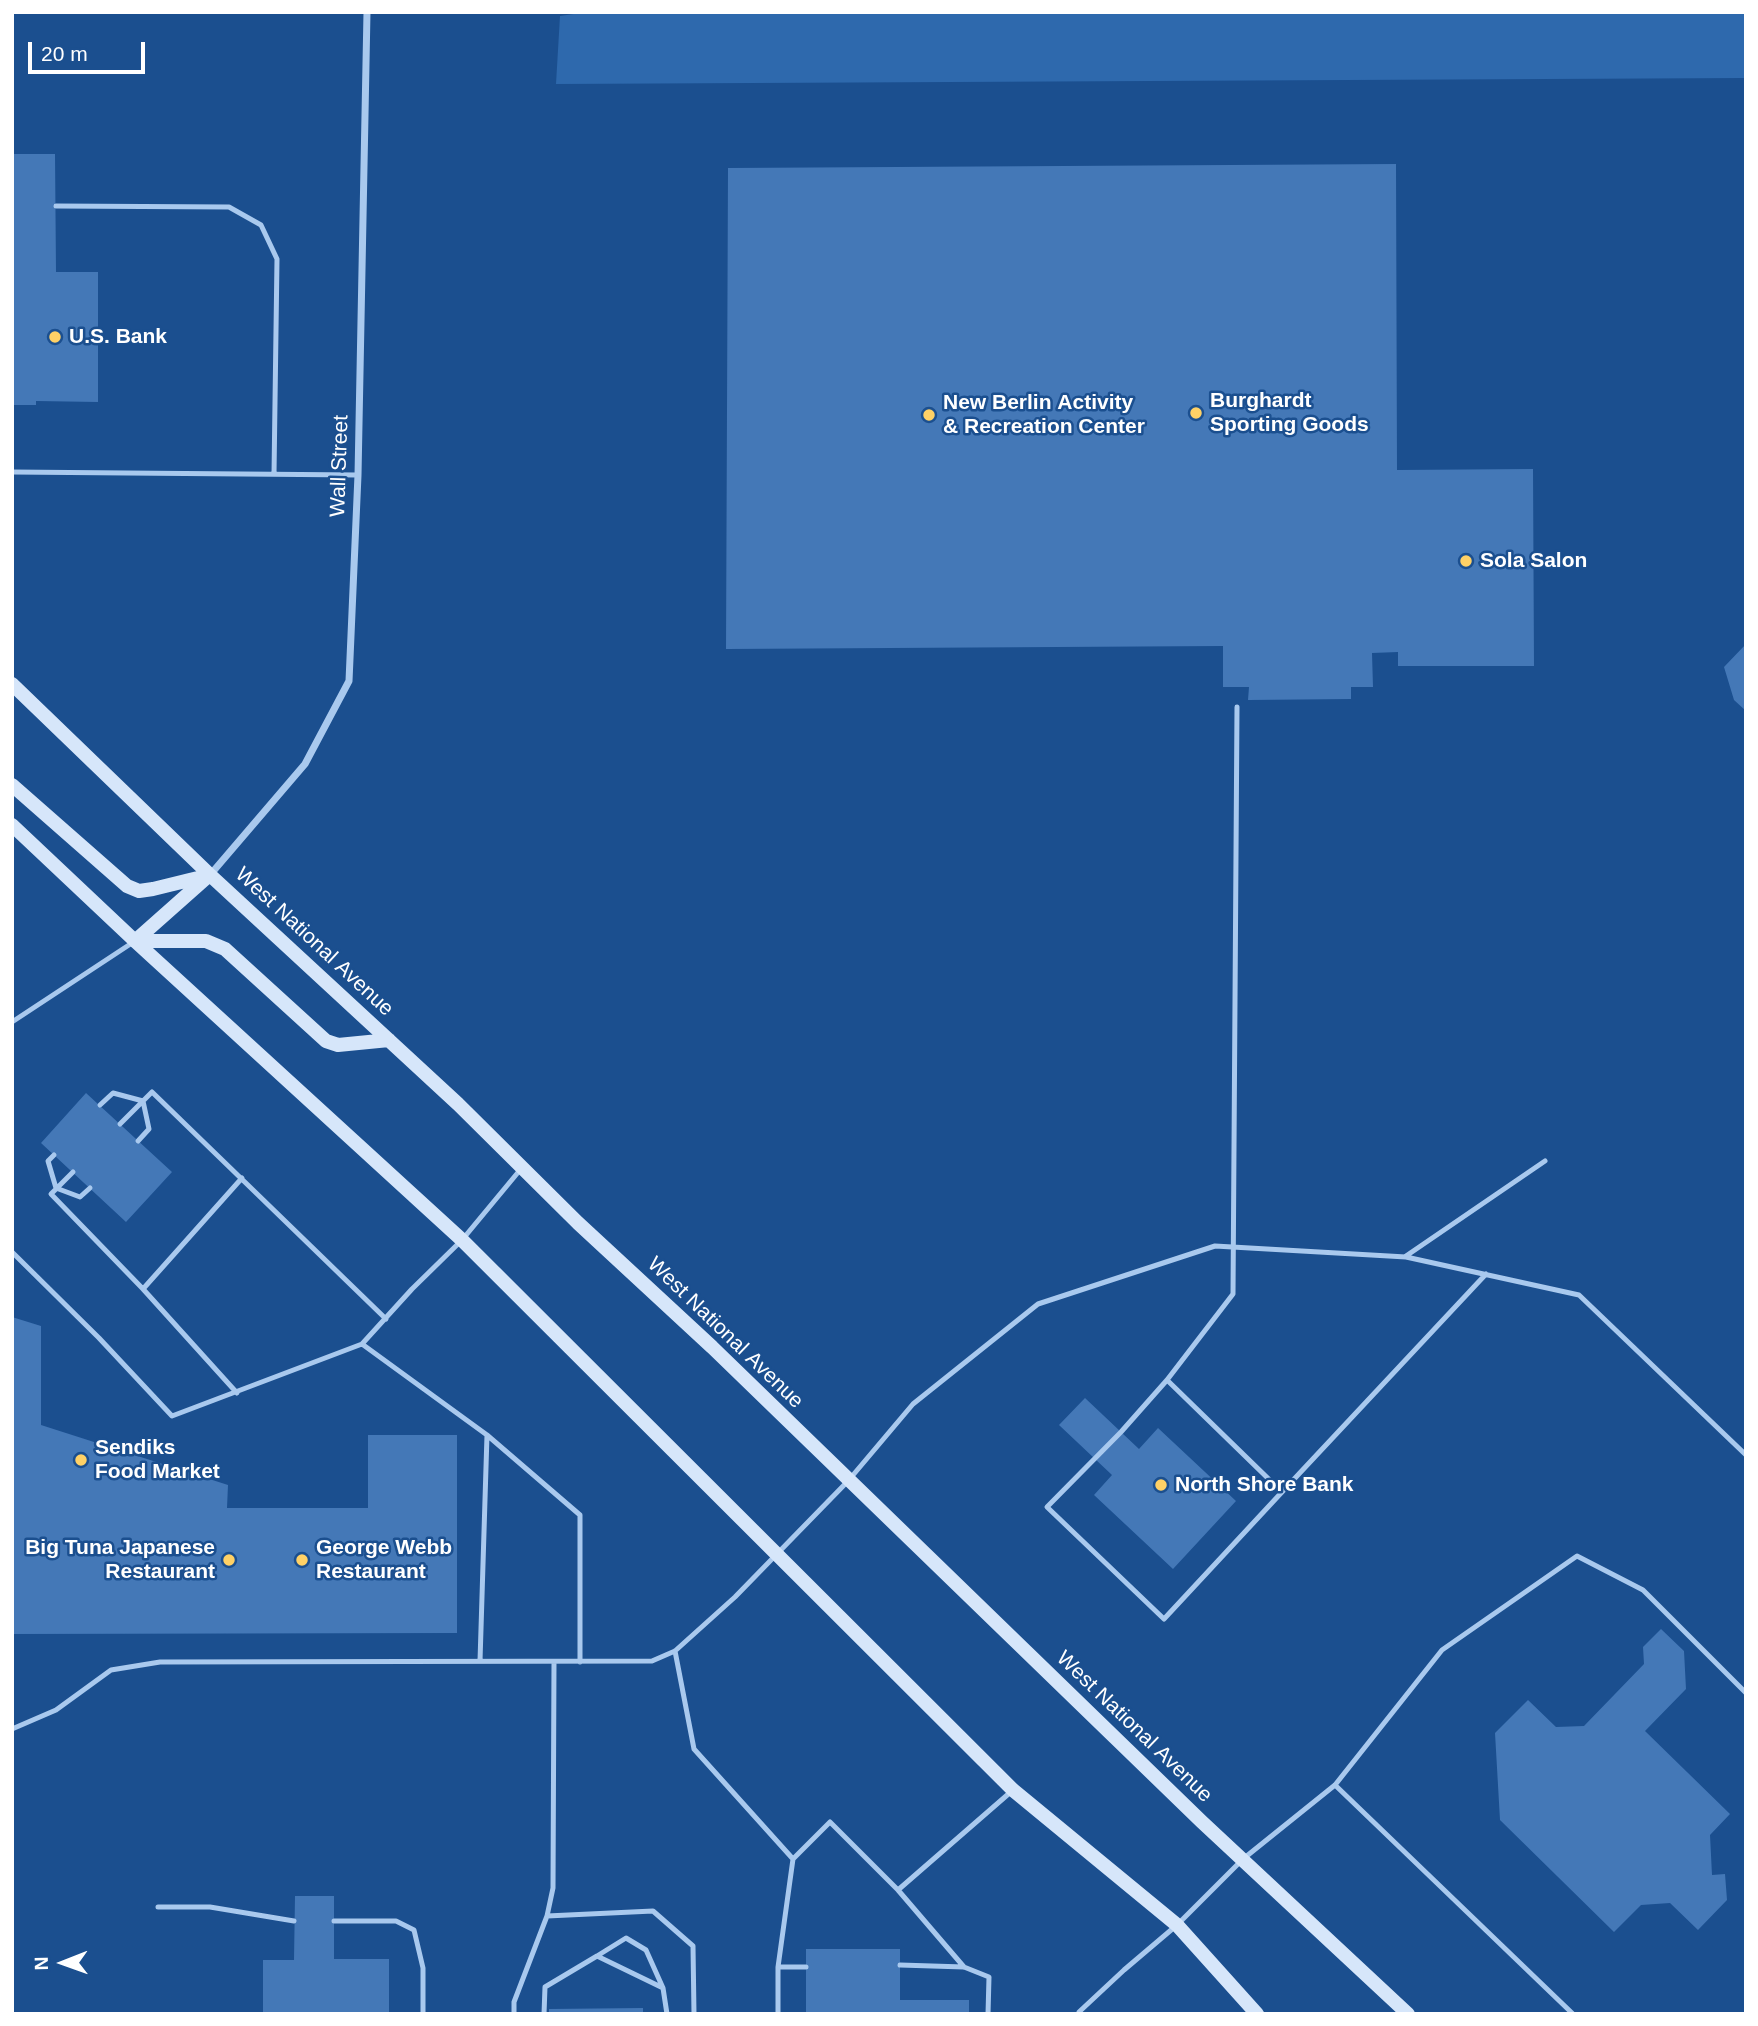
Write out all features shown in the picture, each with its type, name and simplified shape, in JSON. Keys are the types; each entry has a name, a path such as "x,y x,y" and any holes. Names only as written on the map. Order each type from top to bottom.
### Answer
{"main road":[{"name":"West National Avenue","path":"12,684 210,875 458,1104 578,1223 712,1347 1202,1822 1408,2014"},
{"path":"12,785 127,886 139,891 210,875"},
{"path":"12,825 135,942 462,1240 1013,1790 1177,1925 1257,2014"},
{"path":"135,942 210,875"},
{"path":"135,942 206,941 225,949 326,1041 338,1045 389,1040"}],"street":[{"name":"Wall Street","path":"210,875 305,764 349,681 358,474 367,12"}],"lane":[{"path":"56,206 229,206 261,225 277,259 274,474"},
{"path":"12,472 358,474"},
{"path":"1237,707 1233,1294 1167,1380 1121,1432 1047,1507 1164,1619 1486,1275"},
{"path":"12,1022 135,942"},
{"path":"120,1124 152,1091 386,1318"},
{"path":"100,1105 113,1093 143,1101"},
{"path":"138,1141 149,1129 143,1101"},
{"path":"54,1155 48,1161 56,1188"},
{"path":"1406,1257 1545,1161"},
{"path":"12,1252 99,1338 172,1416 362,1344 462,1240 522,1167"},
{"path":"73,1172 51,1194 143,1289 237,1393"},
{"path":"143,1289 242,1178"},
{"path":"56,1188 80,1197 90,1188"},
{"path":"12,1729 56,1710 111,1670 160,1662 652,1661 675,1651 735,1597 848,1481 913,1404 1038,1304 1215,1246 1406,1257 1579,1295 1746,1455"},
{"path":"362,1344 487,1435 580,1515 580,1662"},
{"path":"1167,1380 1282,1492"},
{"path":"480,1661 487,1435"},
{"path":"1079,2014 1079,2011 1124,1970 1177,1925 1242,1859 1335,1785 1442,1650 1577,1556 1643,1590 1746,1693"},
{"path":"675,1651 694,1749 793,1860"},
{"path":"514,2014 514,2002 547,1916 552,1888 554,1662"},
{"path":"1335,1785 1573,2014"},
{"path":"898,1890 1013,1790"},
{"path":"778,2014 778,1967 793,1860 830,1822 898,1890 964,1967"},
{"path":"158,1907 210,1907 294,1921"},
{"path":"547,1916 653,1911 693,1946 694,2014"},
{"path":"334,1921 396,1921 414,1930 423,1968 423,2014"},
{"path":"544,2014 545,1987 626,1938 646,1950 663,1988 667,2014"},
{"path":"597,1956 663,1988"},
{"path":"900,1965 964,1967 989,1977 988,2014"},
{"path":"778,1967 806,1967"}],"shaded area":[{"path":"587,12 1746,12 1746,78 556,84 560,16"}],"building":[{"name":"U.S. Bank","path":"12,154 55,154 56,272 98,272 98,402 36,401 36,405 12,405"},
{"path":"1396,164 1397,470 1533,469 1534,666 1398,666 1398,652 1372,653 1373,687 1351,687 1351,699 1248,700 1249,687 1223,687 1223,646 726,649 728,168"},
{"path":"1746,644 1746,711 1734,700 1724,667"},
{"path":"86,1093 172,1172 126,1222 41,1143"},
{"name":"Sendiks Food Market","path":"12,1317 41,1326 41,1425 228,1485 227,1508 368,1508 368,1435 457,1435 457,1633 12,1634"},
{"name":"North Shore Bank","path":"1085,1398 1139,1449 1158,1428 1236,1501 1173,1569 1094,1495 1112,1475 1059,1425"},
{"path":"1661,1629 1684,1651 1686,1689 1645,1731 1730,1814 1710,1835 1712,1875 1725,1874 1727,1900 1698,1930 1670,1903 1641,1905 1614,1932 1500,1820 1495,1733 1528,1700 1556,1727 1584,1726 1644,1664 1643,1647"},
{"path":"295,1896 334,1896 334,1959 389,1959 389,2014 263,2014 263,1960 294,1960"},
{"path":"806,1949 900,1949 900,2000 969,2000 969,2014 806,2014"},
{"path":"643,2008 643,2014 549,2014 549,2009"}],"place":[{"name":"U.S. Bank","path":"55,337"},
{"name":"Burghardt Sporting Goods","path":"1196,413"},
{"name":"New Berlin Activity & Recreation Center","path":"929,415"},
{"name":"Sola Salon","path":"1466,561"},
{"name":"Sendiks Food Market","path":"81,1460"},
{"name":"North Shore Bank","path":"1161,1485"},
{"name":"Big Tuna Japanese Restaurant","path":"229,1560"},
{"name":"George Webb Restaurant","path":"302,1560"}]}
